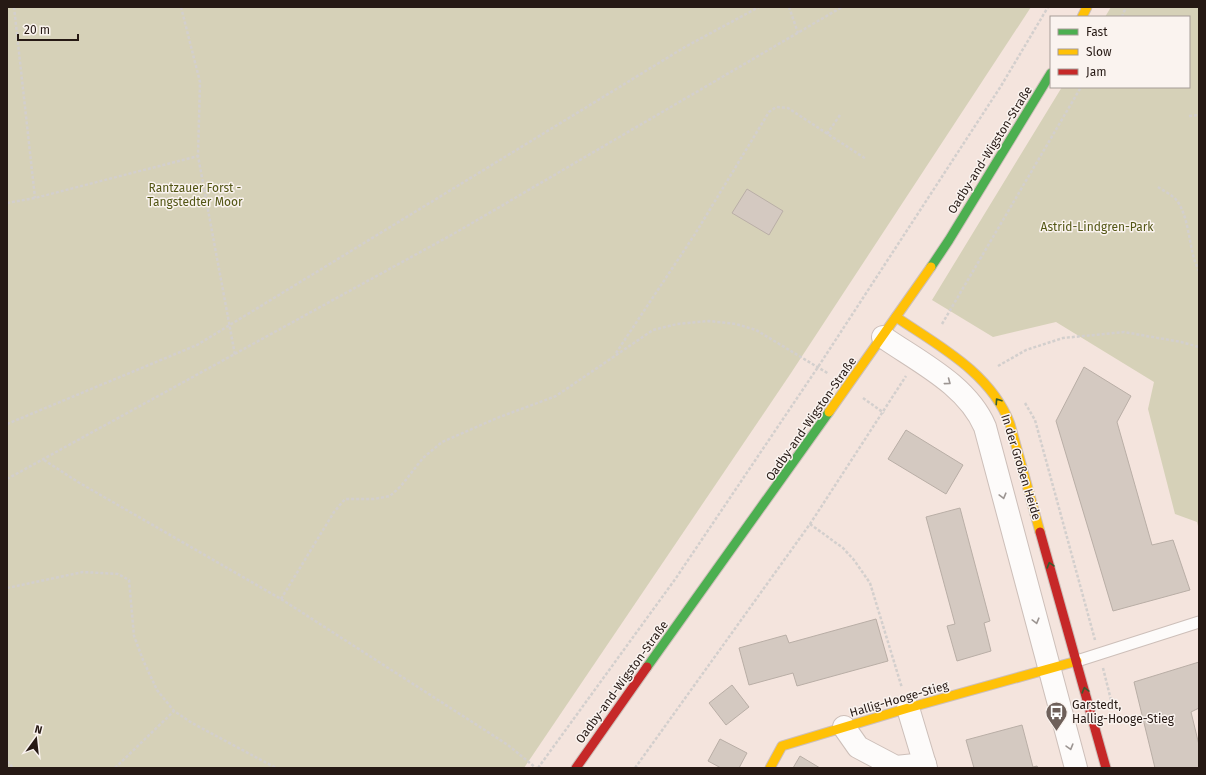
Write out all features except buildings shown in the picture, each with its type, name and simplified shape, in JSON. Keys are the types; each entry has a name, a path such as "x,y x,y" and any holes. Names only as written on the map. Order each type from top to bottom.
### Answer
{"main road":[{"path":"1082,16 1087,7"},
{"name":"Oadby-and-Wigston-Straße","path":"576,768 883,337 948,240 1050,76"},
{"name":"In der Großen Heide","path":"896,317 930,340 983,381 1001,404 1016,445 1106,768"},
{"path":"1048,669 1077,661"},
{"name":"Hallig-Hooge-Stieg","path":"770,768 782,746 908,708 1048,669"}],"street":[{"name":"In der Großen Heide","path":"883,337 962,394 972,404 985,427 1048,669 1076,768"},
{"path":"844,727 858,747 896,767 926,766 908,708"}],"lane":[{"path":"1077,661 1199,622"}],"path":[{"path":"14,7 35,198"},
{"path":"181,7 200,82 198,156 235,355"},
{"path":"7,424 196,345 685,47 759,7"},
{"path":"789,7 798,33"},
{"path":"7,479 455,233 842,7"},
{"path":"44,460 78,482 281,599 508,745 537,768 676,578 818,367 1001,86 1048,7"},
{"path":"930,340 942,323 1080,88"},
{"path":"615,355 695,234 769,112 776,107 788,108 866,159"},
{"path":"827,134 840,115"},
{"path":"1189,116 1199,116"},
{"path":"7,203 35,198 198,156"},
{"path":"1158,187 1177,201 1184,217 1192,257 1199,271"},
{"path":"281,599 334,512 345,499 374,499 390,496 401,486 422,458 442,442 497,418 556,396 653,330 677,324 709,321 736,324 756,330 818,367"},
{"path":"998,366 1026,350 1063,338 1124,332 1181,342 1199,347"},
{"path":"635,768 810,524 884,413 916,360"},
{"path":"810,524 843,548 854,560 870,583 908,708"},
{"path":"7,588 83,572 118,574 129,580 136,642 158,690 174,711 192,723 276,768"},
{"path":"115,768 174,711"},
{"path":"7,761 13,768"}],"green space":[{"name":"Rantzauer Forst - Tangstedter Moor","path":"7,7 1031,7 791,373 524,768 7,768"},
{"name":"Astrid-Lindgren-Park","path":"1111,7 1199,7 1199,530 1197,522 1175,514 1148,409 1154,382 1056,322 993,337 932,300 1061,88 1190,88 1190,16 1106,16"}],"traffic: fast":[{"path":"931,267 1050,75"},
{"path":"647,667 829,412"}],"traffic: slow":[{"path":"1082,16 1087,7"},
{"path":"829,412 931,267"},
{"path":"896,317 962,362 977,375 1001,406 1010,424 1040,532"},
{"path":"770,768 782,746 908,708 1077,661"}],"traffic: jam":[{"path":"1040,532 1106,768"},
{"path":"576,768 647,667"}],"place":[{"name":"Garstedt, Hallig-Hooge-Stieg","path":"1057,732"}]}
